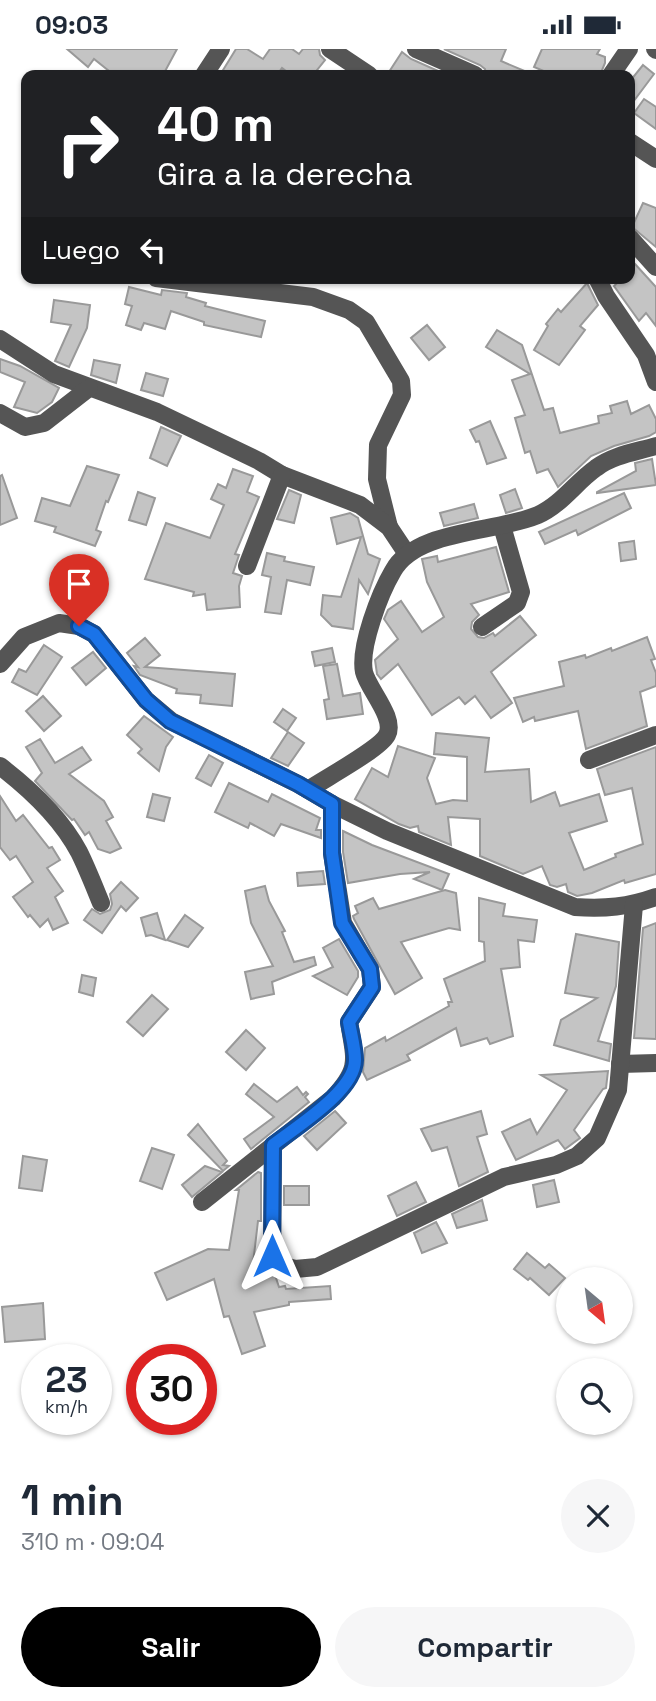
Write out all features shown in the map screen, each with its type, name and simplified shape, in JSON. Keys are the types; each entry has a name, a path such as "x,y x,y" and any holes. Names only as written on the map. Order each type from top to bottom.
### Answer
{"street":[{"path":"207,70 221,49"},
{"path":"330,49 362,70"},
{"path":"416,49 464,70"},
{"path":"614,70 629,49"},
{"path":"635,145 656,159"},
{"path":"635,244 656,267"},
{"path":"206,284 313,297 349,310 366,322 401,381 402,395 378,445 377,479 390,527 407,554"},
{"path":"600,284 646,355 656,382"},
{"path":"0,339 54,374 157,412 259,461 282,475 360,505 390,527"},
{"path":"0,413 25,427 44,423 89,388"},
{"path":"308,790 374,747 385,738 389,730 388,720 364,674 363,655 365,638 393,571 407,554 423,543 539,515 555,505 597,467 616,457 656,446"},
{"path":"247,566 282,475"},
{"path":"482,627 517,603 521,592 502,526"},
{"path":"0,664 24,637 59,623 79,626 94,634 146,700 170,721 387,831 575,907 600,909 634,905 656,897"},
{"path":"589,760 656,735"},
{"path":"0,766 24,784 66,831 79,852 101,903"},
{"path":"202,1202 332,1098 349,1080 356,1062 349,1022 372,987 370,969 342,923 332,853 332,804"},
{"path":"273,1145 272,1256 279,1264 295,1269 317,1267 504,1177 556,1165 577,1156 597,1138 618,1090 634,905"},
{"path":"620,1064 656,1063"}],"building":[{"path":"67,49 177,49 166,70 108,70 94,59 88,67"},
{"path":"236,49 247,49 263,59 270,49 292,49 299,54 303,49 319,49 325,60 317,70 223,70"},
{"path":"444,49 506,49 501,61 522,70 485,70 480,65"},
{"path":"542,49 600,49 597,54 605,57 602,70 541,70 534,67"},
{"path":"402,52 436,70 390,70"},
{"path":"643,65 654,74 635,99 635,75"},
{"path":"644,99 656,107 656,129 635,114"},
{"path":"643,203 656,208 656,247 635,230 635,220"},
{"path":"635,264 656,287 656,326 646,313 639,321 614,286 635,284"},
{"path":"588,284 598,305 580,326 585,330 559,365 534,350 548,326 546,324 558,309 561,312"},
{"path":"129,287 161,295 162,290 187,293 186,297 206,303 205,306 265,321 261,337 204,325 204,322 171,311 165,329 144,323 141,330 126,325 132,306 125,304"},
{"path":"54,300 90,305 87,328 69,367 55,361 71,325 51,322"},
{"path":"427,325 445,347 429,360 411,338"},
{"path":"497,330 522,345 544,410 553,408 560,433 599,423 598,416 612,413 610,406 627,401 631,414 649,405 656,419 656,432 591,456 558,487 548,469 537,473 530,451 525,453 515,418 525,415 512,380 530,374 486,347"},
{"path":"0,359 20,366 59,388 52,402 37,413 14,407 25,382 0,372"},
{"path":"94,360 120,365 116,383 91,375"},
{"path":"146,373 168,379 163,396 141,390"},
{"path":"490,421 506,458 487,464 479,441 476,442 470,430"},
{"path":"161,427 181,436 167,466 150,458"},
{"path":"652,459 656,485 597,493 636,471 635,463"},
{"path":"87,466 119,475 96,530 101,532 95,546 54,532 56,527 35,521 42,498 70,506"},
{"path":"233,469 253,476 247,492 259,497 235,554 239,555 233,573 242,576 239,586 240,607 207,610 205,594 193,596 194,592 145,579 166,523 210,538 224,505 211,499 218,484 226,488"},
{"path":"2,475 17,518 0,525 0,476"},
{"path":"515,489 522,508 506,513 500,495"},
{"path":"289,490 301,495 294,523 277,519"},
{"path":"138,492 155,498 146,525 129,520"},
{"path":"624,493 631,508 578,535 576,530 545,544 539,532"},
{"path":"474,504 478,518 444,526 440,513"},
{"path":"350,513 358,518 368,554 380,559 368,594 359,580 353,629 332,626 321,615 323,595 341,597 361,537 337,544 331,518"},
{"path":"634,541 636,559 621,561 619,543"},
{"path":"496,547 509,592 471,604 479,615 472,622 471,629 478,637 484,638 493,633 495,636 520,616 536,635 491,672 512,703 491,718 475,696 465,704 459,697 432,715 398,664 381,679 377,674 375,660 398,639 384,619 388,610 401,601 422,632 444,617 427,582 422,559 437,556 438,562"},
{"path":"267,553 285,557 284,561 314,567 310,585 287,580 281,614 265,612 271,577 262,575"},
{"path":"647,637 655,659 651,660 656,673 656,686 640,692 647,726 586,749 578,711 535,721 534,717 523,722 514,698 564,686 559,662 585,655 586,658 611,648 612,651"},
{"path":"145,638 160,655 145,667 235,674 232,706 200,703 201,695 176,693 177,689 140,675 134,666 138,667 127,653"},
{"path":"44,645 62,657 37,695 12,682 19,669 26,672"},
{"path":"332,648 335,662 315,666 312,652"},
{"path":"93,652 106,668 86,685 72,668"},
{"path":"337,664 343,696 360,693 363,714 327,719 324,700 329,699 323,666"},
{"path":"43,696 61,716 44,731 26,711"},
{"path":"283,709 296,718 287,731 274,722"},
{"path":"144,716 173,737 166,747 159,771 138,753 142,749 127,735"},
{"path":"288,732 304,743 288,766 271,758"},
{"path":"436,733 489,738 485,772 529,769 531,802 555,792 560,806 599,794 607,821 569,833 584,870 616,857 615,854 643,844 632,788 605,795 597,769 656,747 656,874 625,883 624,880 577,896 568,892 566,884 557,887 550,885 542,866 523,874 480,856 480,819 448,817 451,845 419,832 418,826 410,828 399,824 355,799 372,768 388,777 398,746 435,758 427,778 436,804 453,800 467,801 467,757 434,754"},
{"path":"40,739 55,763 82,747 91,760 69,774 104,801 113,817 106,821 121,848 110,853 98,849 89,832 85,835 74,819 72,820 35,781 42,773 26,747"},
{"path":"209,755 223,763 211,786 196,778"},
{"path":"229,783 268,802 272,794 320,818 316,830 321,830 321,838 281,824 274,836 250,823 248,828 215,812"},
{"path":"153,794 170,798 164,821 147,817"},
{"path":"0,796 16,821 23,815 60,860 47,868 63,891 55,897 68,923 53,930 48,919 40,927 30,915 28,917 13,897 33,882 16,856 10,860 0,847"},
{"path":"343,831 449,874 442,890 414,879 430,872 348,883"},
{"path":"323,871 325,884 298,886 297,873"},
{"path":"121,882 138,898 126,911 121,906 102,933 84,920 92,909 100,914 110,910 110,894"},
{"path":"265,886 269,901 285,931 282,932 294,962 314,957 316,965 272,982 274,994 251,999 245,972 273,966 251,923 245,891"},
{"path":"445,890 456,893 460,930 449,928 401,942 422,978 395,994 354,919 353,916 358,913 355,906 373,898 379,909"},
{"path":"479,898 505,904 503,916 537,920 534,942 518,940 520,967 501,969 513,1036 490,1044 487,1038 461,1046 456,1028 407,1055 410,1060 367,1080 363,1072 365,1048 385,1037 386,1041 449,1006 448,1002 452,1002 444,979 485,961 484,942 479,941"},
{"path":"157,913 165,940 146,936 141,918"},
{"path":"185,915 203,928 188,947 167,940"},
{"path":"656,923 656,1039 634,1038 643,928"},
{"path":"576,934 619,942 616,986 598,1041 611,1044 609,1061 554,1045 561,1020 597,998 565,993"},
{"path":"339,939 358,971 358,977 347,995 313,976 333,967 323,948"},
{"path":"82,975 96,978 93,996 79,992"},
{"path":"152,995 168,1009 143,1036 127,1022"},
{"path":"246,1030 265,1048 246,1070 226,1052"},
{"path":"608,1071 606,1088 574,1130 580,1138 565,1149 558,1140 516,1160 502,1132 530,1119 537,1134 567,1090 541,1075"},
{"path":"254,1084 277,1102 297,1087 303,1095 306,1092 308,1094 305,1097 309,1102 251,1149 244,1139 274,1117 246,1094"},
{"path":"335,1111 346,1123 317,1150 304,1136"},
{"path":"481,1111 487,1134 477,1137 488,1172 459,1186 447,1147 432,1151 421,1129"},
{"path":"198,1124 227,1161 223,1165 229,1166 223,1171 188,1135"},
{"path":"152,1148 174,1155 162,1189 140,1181"},
{"path":"23,1156 47,1160 42,1191 19,1188"},
{"path":"205,1166 222,1172 192,1197 182,1185"},
{"path":"258,1172 261,1173 261,1221 258,1221 252,1272 267,1268 275,1275 279,1287 285,1286 286,1289 330,1286 331,1299 289,1302 289,1305 254,1312 265,1346 242,1354 229,1316 224,1317 214,1279 167,1300 155,1273 208,1249 229,1250 239,1190 236,1190"},
{"path":"554,1180 559,1202 537,1207 533,1185"},
{"path":"416,1182 426,1202 397,1216 388,1196"},
{"path":"284,1186 309,1186 309,1205 284,1205"},
{"path":"482,1200 487,1220 457,1228 452,1214"},
{"path":"436,1222 447,1243 422,1253 414,1233"},
{"path":"527,1253 545,1268 549,1264 556,1270 556,1288 549,1295 530,1278 528,1280 514,1269"},
{"path":"43,1303 45,1339 5,1342 2,1307"}],"route":[{"path":"79,626 94,634 146,700 170,721 298,784 332,804 332,853 342,923 370,969 372,987 349,1022 356,1062 349,1080 332,1098 273,1145 272,1256"}]}
